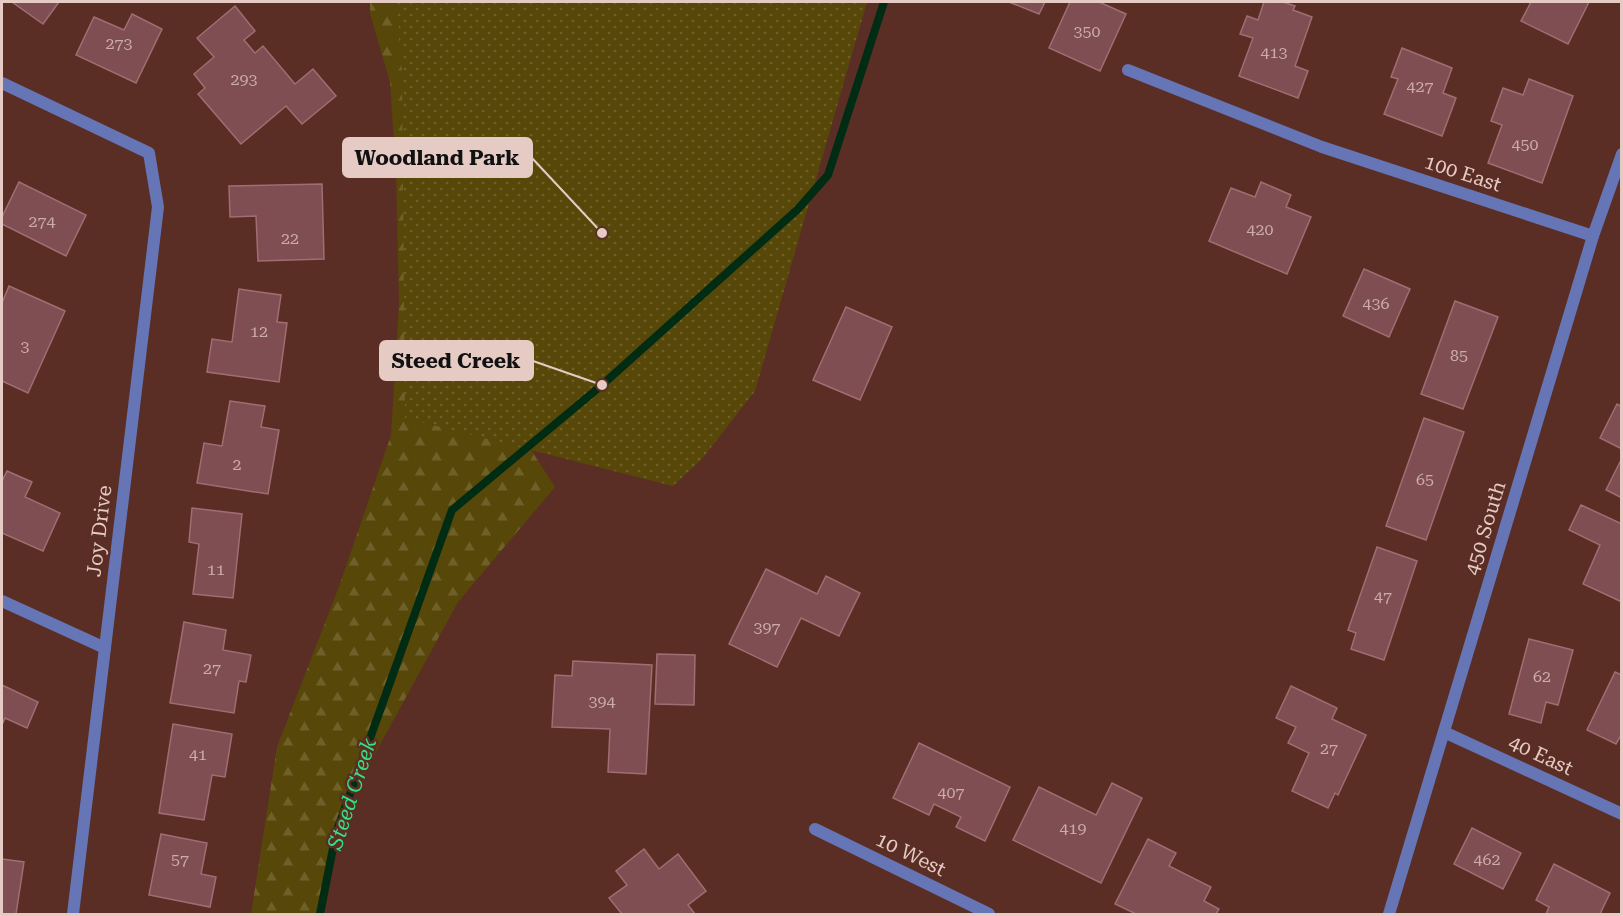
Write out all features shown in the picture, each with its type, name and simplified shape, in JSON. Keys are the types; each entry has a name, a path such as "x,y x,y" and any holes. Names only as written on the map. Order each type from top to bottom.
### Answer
{"street":[{"name":"100 East","path":"1128,70 1322,147 1593,236"},
{"name":"Joy Drive","path":"2,84 149,153 158,207 73,915"},
{"name":"450 South","path":"1389,915 1593,236 1622,154"},
{"path":"2,601 105,648"},
{"name":"40 East","path":"1444,732 1622,814"},
{"name":"10 West","path":"815,830 989,915"}],"green space":[{"path":"370,2 665,2 502,405 555,487 458,602 335,827 317,914 251,914 277,747 340,584 391,435 399,304 396,172 390,82 370,13"},
{"path":"397,2 867,2 755,391 702,459 673,486 405,418 402,74"}],"building":[{"path":"12,2 59,2 43,24"},
{"path":"1009,2 1045,2 1039,14"},
{"path":"1070,2 1099,2 1126,14 1100,71 1049,48"},
{"path":"1264,2 1283,2 1295,6 1293,10 1312,17 1295,66 1308,71 1298,98 1239,76 1253,38 1240,34 1247,16 1258,20"},
{"path":"1531,2 1589,2 1568,44 1521,21"},
{"path":"235,6 255,31 244,40 255,53 263,46 295,84 313,69 336,96 302,124 286,106 241,144 198,94 205,88 194,74 214,57 197,38"},
{"path":"132,14 162,29 136,83 76,55 94,17 124,30"},
{"path":"1402,48 1452,68 1443,93 1456,98 1442,136 1384,114 1398,79 1391,77"},
{"path":"1529,79 1573,96 1542,183 1488,163 1502,125 1491,121 1503,88 1523,95"},
{"path":"19,182 86,215 66,256 2,224 2,217"},
{"path":"1261,182 1291,195 1286,207 1311,217 1287,274 1209,241 1231,188 1255,197"},
{"path":"322,184 324,259 258,261 256,216 230,217 229,186"},
{"path":"1364,269 1410,289 1389,337 1343,316"},
{"path":"9,286 65,311 28,393 2,381 2,303"},
{"path":"239,289 281,295 277,322 287,323 279,382 207,372 212,339 232,342"},
{"path":"1455,301 1498,317 1463,409 1421,394"},
{"path":"846,307 892,327 860,400 813,380"},
{"path":"230,401 265,406 261,427 279,430 268,494 197,483 204,443 222,446"},
{"path":"1617,404 1622,407 1622,449 1600,438"},
{"path":"1424,418 1464,432 1426,540 1386,526"},
{"path":"1622,458 1622,498 1606,490"},
{"path":"7,471 32,482 25,497 60,513 43,551 2,533 2,481"},
{"path":"1581,505 1622,524 1622,602 1583,584 1600,545 1569,530"},
{"path":"192,508 242,514 233,598 193,594 199,544 189,542"},
{"path":"1377,547 1417,561 1384,660 1351,649 1356,633 1348,630"},
{"path":"766,569 817,594 826,576 860,593 839,636 801,618 777,667 729,644"},
{"path":"184,622 226,630 223,650 251,655 246,682 239,681 234,713 170,703"},
{"path":"1529,639 1573,650 1558,705 1546,702 1541,723 1509,714"},
{"path":"657,654 695,655 694,705 655,704"},
{"path":"573,661 652,665 646,774 608,772 610,729 552,727 555,675 572,676"},
{"path":"1615,672 1622,675 1622,733 1616,744 1587,730"},
{"path":"2,685 38,702 27,728 5,718 2,725"},
{"path":"1291,686 1337,708 1332,719 1366,735 1338,795 1335,793 1328,808 1292,791 1309,753 1288,743 1296,727 1276,718"},
{"path":"173,724 232,734 225,777 212,775 204,820 159,813"},
{"path":"919,743 1010,787 985,841 956,827 961,817 934,804 929,815 893,798"},
{"path":"1112,783 1142,798 1101,883 1013,840 1039,787 1096,815"},
{"path":"1472,828 1521,853 1503,889 1454,864"},
{"path":"161,834 207,843 201,874 216,877 210,907 149,895"},
{"path":"1148,839 1176,853 1169,866 1211,887 1204,901 1219,909 1216,914 1136,914 1115,904"},
{"path":"644,849 659,869 678,854 706,891 688,905 695,914 622,914 609,898 627,885 616,871"},
{"path":"2,859 24,862 16,914 2,914"},
{"path":"1554,864 1610,893 1600,914 1546,914 1549,907 1536,900"}],"waterway":[{"name":"Steed Creek","path":"320,914 336,833 452,510 602,385 798,209 828,175 884,2"}],"place":[{"name":"Woodland Park","path":"602,233"},
{"name":"Steed Creek","path":"602,385"}]}
